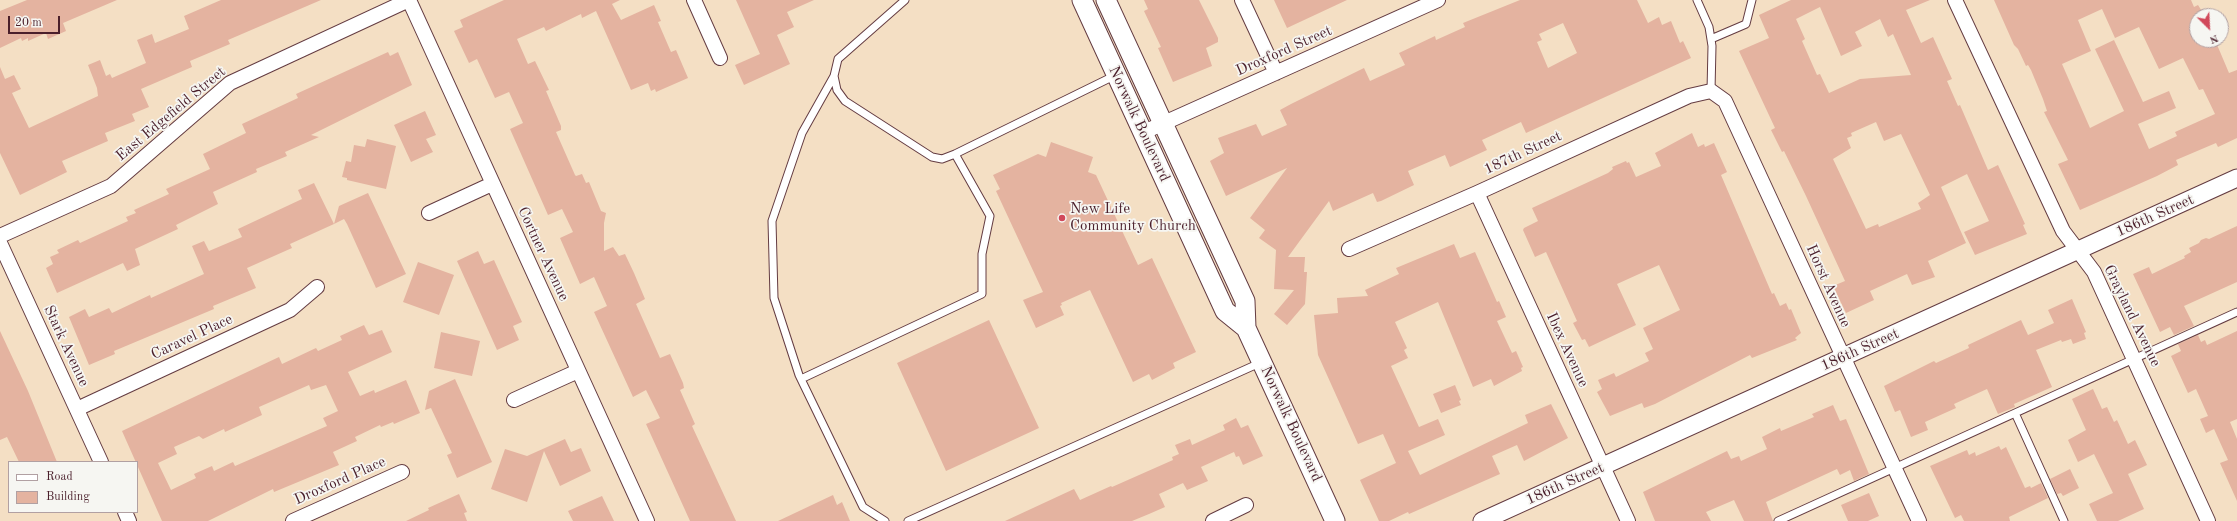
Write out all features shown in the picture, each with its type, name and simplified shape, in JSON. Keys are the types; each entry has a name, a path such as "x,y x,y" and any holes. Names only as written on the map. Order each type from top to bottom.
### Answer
{"main road":[{"name":"Norwalk Boulevard","path":"1082,0 1225,311 1246,328"},
{"name":"Norwalk Boulevard","path":"1106,0 1245,301 1246,328 1335,521"}],"street":[{"name":"Cortner Avenue","path":"409,0 647,521"},
{"name":"East Edgefield Street","path":"0,236 111,186 230,83 409,0"},
{"path":"694,0 720,58"},
{"path":"1242,0 1276,73"},
{"name":"Droxford Street","path":"1144,132 1438,0"},
{"name":"Grayland Avenue","path":"1955,0 2063,231 2094,272 2208,521"},
{"name":"187th Street","path":"1349,249 1477,193 1689,96 1711,91"},
{"name":"Horst Avenue","path":"1711,91 1725,100 1842,358 1919,521"},
{"name":"186th Street","path":"1482,521 2237,178"},
{"path":"429,213 492,184"},
{"name":"Ibex Avenue","path":"1477,193 1628,521"},
{"name":"Stark Avenue","path":"0,243 102,461"},
{"name":"Caravel Place","path":"77,409 290,310 317,287"},
{"path":"514,400 578,372"},
{"name":"Droxford Place","path":"293,521 402,472"},
{"path":"1213,521 1246,506"}],"lane":[{"path":"885,521 863,507 801,379 774,298 772,221 802,133 834,76 838,59 904,0"},
{"path":"1697,0 1709,26 1711,39 1711,91"},
{"path":"1711,39 1746,24 1752,0"},
{"path":"834,76 837,90 845,101 932,157 942,159 1117,75"},
{"path":"801,379 982,294 982,254 990,216 955,154"},
{"path":"1778,521 2237,312"},
{"path":"908,521 1262,362"},
{"path":"2015,413 2064,521"}],"building":[{"path":"27,0 117,0 63,23 66,31 48,39 46,33 28,41 28,38 22,41 21,38 0,48 0,11"},
{"path":"221,0 321,0 228,40 230,44 190,61 192,67 141,89 149,107 132,114 135,121 105,133 108,141 62,161 67,172 20,195 0,153 0,67 5,79 14,75 21,89 12,93 29,128 98,96 97,88 88,65 100,60 106,76 110,74 112,78 146,63 137,40 152,34 155,43 189,29 184,16"},
{"path":"504,0 620,0 612,4 621,20 654,5 661,21 658,22 671,52 676,50 688,78 656,92 655,89 651,91 648,83 631,90 596,11 582,18 581,14 546,31 544,27 517,39 528,64 535,61 549,90 546,91 561,126 561,130 556,132 575,175 582,174 586,183 589,182 601,211 606,213 604,223 604,251 613,247 619,256 625,254 634,273 645,299 636,304 660,358 670,354 683,383 684,388 680,390 695,424 692,426 736,521 690,521 646,424 660,418 646,390 633,397 594,312 607,306 594,277 580,284 560,238 573,232 562,209 548,215 510,129 523,123 509,92 495,98 477,59 469,63 454,31 463,27 460,20"},
{"path":"736,0 814,0 787,12 794,27 777,35 790,64 744,85 735,65 760,54"},
{"path":"1144,0 1199,0 1218,38 1218,42 1206,48 1212,66 1173,82 1158,48 1161,47 1144,11 1148,9"},
{"path":"1274,0 1347,0 1287,28"},
{"path":"1520,0 1637,0 1648,23 1659,17 1662,25 1671,21 1680,43 1683,41 1691,58 1526,133 1521,122 1482,140 1487,150 1450,167 1445,155 1408,171 1414,185 1381,201 1377,202 1373,193 1333,211 1329,201 1288,257 1305,257 1304,272 1307,272 1305,304 1287,325 1274,314 1294,290 1274,289 1276,250 1259,238 1265,230 1250,218 1287,168 1226,196 1210,161 1224,153 1218,138 1256,124 1262,136 1287,125 1280,110 1364,68 1370,81 1405,65 1399,53 1435,36 1436,40 1465,27 1463,23","holes":["1563,23 1577,53 1548,68 1537,42 1542,40 1539,34"]},
{"path":"1791,0 1930,0 1906,10 1921,43 1933,37 1952,79 1947,81 1958,106 1960,105 1988,170 1998,165 2025,224 2023,225 2027,234 1975,255 1964,232 1989,221 1967,174 1941,187 1966,243 1928,261 1935,277 1912,285 1907,274 1870,291 1874,300 1846,313 1833,286 1845,281 1784,151 1782,152 1771,130 1775,128 1739,51 1769,38 1759,15","holes":["1820,7 1841,56 1862,46 1855,32 1880,19 1888,37 1893,34 1911,75 1860,79 1829,93 1820,74 1817,75 1802,41 1805,39 1796,19","1876,122 1884,141 1901,134 1930,195 1918,203 1921,209 1879,227 1878,224 1866,229 1833,159 1851,148 1847,138 1852,136 1851,133"]},
{"path":"1994,0 2191,0 2194,7 2198,5 2200,8 2189,8 2189,48 2218,48 2229,73 2237,70 2237,138 2218,147 2216,143 2176,160 2178,165 2157,176 2080,210 2058,164 2068,160 2044,112 2047,111 2031,70 2028,65 2026,66 2018,49 2014,45","holes":["2102,9 2115,38 2139,27 2159,69 2183,58 2199,90 2203,89 2215,114 2175,132 2177,136 2149,149 2138,124 2176,108 2169,91 2143,102 2114,40 2095,49 2124,111 2090,128 2062,64 2091,51 2078,20"]},
{"path":"388,52 390,56 398,52 412,85 311,135 319,137 285,152 287,156 256,169 257,172 213,192 218,204 176,225 178,229 135,249 140,265 127,271 123,263 57,293 46,268 53,264 50,257 59,253 57,250 78,240 80,243 128,221 126,217 136,213 134,210 169,194 166,189 210,169 203,154 246,133 242,124 298,98 296,94"},
{"path":"425,111 436,135 426,139 433,152 411,162 394,125"},
{"path":"1692,133 1698,147 1704,144 1705,147 1714,143 1727,172 1721,175 1772,294 1774,293 1780,306 1786,303 1789,310 1791,309 1801,333 1795,338 1797,340 1752,358 1750,355 1655,404 1644,408 1642,403 1610,416 1597,392 1602,389 1598,380 1614,373 1616,377 1649,361 1645,353 1653,349 1643,328 1680,310 1659,265 1617,284 1636,325 1589,347 1585,339 1582,340 1573,323 1577,321 1546,252 1535,257 1523,230 1524,228 1538,221 1532,208 1608,173 1613,169 1612,167 1626,161 1627,163 1629,162 1636,177 1661,166 1655,153"},
{"path":"367,139 396,146 386,189 347,180 347,178 342,177 346,161 351,162 354,145 365,147"},
{"path":"1051,142 1093,157 1088,172 1096,175 1138,265 1152,258 1196,352 1173,363 1175,368 1152,380 1149,374 1133,382 1090,290 1061,303 1062,305 1060,306 1064,315 1036,328 1023,300 1043,292 996,191 1000,189 993,175 1038,154 1046,157"},
{"path":"314,183 334,224 290,244 292,248 247,268 256,288 213,306 214,309 114,351 115,354 89,365 69,317 85,309 89,317 109,308 112,313 150,295 151,298 204,274 192,246 204,241 209,251 242,237 238,229 302,199 298,190"},
{"path":"368,193 406,274 376,288 344,219 334,224 339,206"},
{"path":"2237,226 2237,282 2184,306 2194,326 2174,335 2170,327 2160,332 2133,274 2149,267 2152,274 2185,258 2184,256 2191,252 2189,248 2199,243 2201,240 2206,238 2209,239"},
{"path":"1454,244 1460,258 1475,252 1497,302 1499,301 1506,317 1497,321 1512,353 1516,351 1523,367 1521,368 1522,371 1494,386 1491,379 1473,387 1438,302 1395,322 1407,348 1404,350 1408,358 1391,366 1419,427 1438,419 1445,435 1408,451 1420,475 1528,423 1525,415 1551,404 1568,438 1524,461 1517,445 1492,456 1500,474 1409,514 1408,512 1389,521 1379,521 1360,480 1396,463 1383,434 1358,444 1318,355 1314,315 1338,313 1337,298 1368,296 1365,290 1399,274 1396,268"},
{"path":"478,251 484,264 494,260 522,322 513,326 519,340 497,350 457,261"},
{"path":"418,262 454,275 439,315 403,302"},
{"path":"2072,299 2086,332 2084,333 2086,339 2073,344 2071,339 2062,342 2061,340 2036,350 2052,387 2014,404 2015,407 1998,414 1987,389 1954,404 1956,408 1925,422 1928,430 1911,437 1900,410 1895,412 1884,386 1934,361 1936,363 1969,348 1968,345 2021,320 2028,335 2054,323 2048,310"},
{"path":"989,320 1039,428 946,471 897,363"},
{"path":"364,325 369,335 382,330 392,352 348,372 360,396 374,390 375,393 406,380 420,413 394,424 393,422 381,427 380,425 355,437 357,441 333,452 339,465 274,492 273,489 208,521 162,521 138,467 138,461 135,461 122,431 279,357 282,364 316,348 318,351 342,340 340,336","holes":["309,385 311,390 326,385 338,411 323,418 327,426 235,466 233,462 214,471 212,466 194,474 196,478 171,490 158,463 177,454 174,447 199,436 203,439 224,429 225,432 262,415 259,407"]},
{"path":"0,331 28,391 57,461 19,461 7,437 0,440"},
{"path":"2237,331 2237,419 2230,422 2237,439 2237,501 2220,463 2228,460 2214,429 2206,433 2200,419 2208,416 2196,389 2188,393 2171,356 2181,351 2178,344 2198,335 2201,342 2205,340 2207,345"},
{"path":"441,332 480,341 472,376 434,368"},
{"path":"455,379 492,462 457,478 447,455 452,453 431,408 425,410 429,391"},
{"path":"1455,385 1461,400 1459,401 1461,405 1441,413 1433,394"},
{"path":"2093,389 2102,409 2107,407 2114,422 2117,420 2128,444 2135,440 2147,465 2128,474 2144,509 2118,521 2097,521 2089,504 2113,493 2094,454 2078,462 2068,440 2086,430 2072,399"},
{"path":"1833,405 1840,421 1846,419 1869,474 1854,481 1850,470 1840,475 1837,469 1766,502 1773,521 1744,521 1734,500 1706,512 1711,521 1655,521 1643,492 1727,451 1731,459 1739,456 1741,461 1767,449 1762,437 1780,428 1781,431 1814,417 1812,414"},
{"path":"1236,418 1241,428 1248,425 1263,456 1243,465 1239,456 1236,457 1234,452 1201,467 1208,481 1187,490 1183,483 1159,494 1165,507 1132,521 1005,521 1074,489 1080,500 1173,460 1172,457 1179,454 1175,445 1190,439 1192,445 1225,430 1223,425"},
{"path":"565,439 571,452 581,448 591,471 560,486 544,451 527,502 491,489 505,449 527,456"},
{"path":"1999,446 2001,450 2006,447 2025,488 2030,486 2031,488 2041,483 2048,498 2009,517 2010,521 1964,521 1961,515 1955,518 1930,466 1967,450 1969,455 1975,452 1976,456"},
{"path":"2070,469 2079,488 2063,496 2061,493 2057,494 2050,479"},
{"path":"1869,493 1879,516 1868,521 1848,521 1841,505"},
{"path":"459,494 467,512 464,513 467,521 406,521 429,510 428,508"},
{"path":"833,495 837,505 842,502 850,521 778,521"},
{"path":"602,496 614,521 573,521 568,511"}],"place":[{"name":"New Life Community Church","path":"1062,218"}]}
